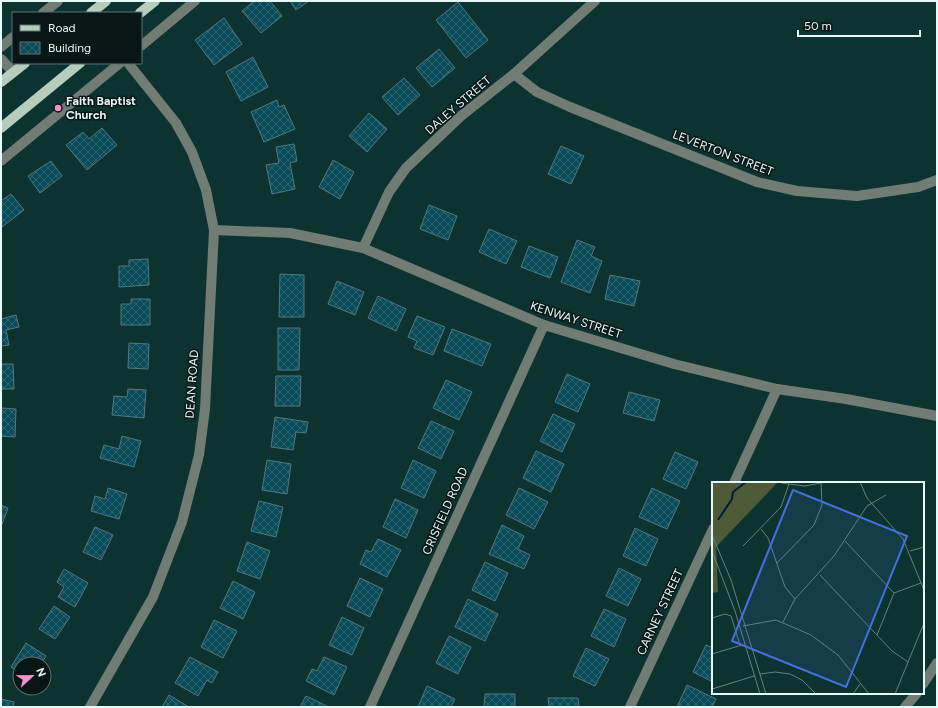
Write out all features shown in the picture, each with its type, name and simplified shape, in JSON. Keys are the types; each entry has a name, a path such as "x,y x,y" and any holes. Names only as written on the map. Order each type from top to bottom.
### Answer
{"main road":[{"path":"93,12 106,1"},
{"path":"141,12 155,1"},
{"path":"1,82 24,64"},
{"path":"1,128 79,64"}],"street":[{"path":"44,12 58,1"},
{"path":"142,45 195,1"},
{"name":"DALEY STREET","path":"363,248 389,192 406,168 461,116 514,74 595,1"},
{"path":"1,47 12,38"},
{"path":"1,59 13,72"},
{"path":"1,161 119,64"},
{"name":"DEAN ROAD","path":"90,707 153,597 182,522 199,455 205,409 214,230 206,190 192,152 176,123 129,64"},
{"name":"LEVERTON STREET","path":"514,74 537,92 570,107 758,182 797,191 857,196 918,187 937,180"},
{"name":"KENWAY STREET","path":"214,230 290,233 363,248 544,325 674,364 777,389 846,399 937,416"},
{"name":"CRISFIELD ROAD","path":"370,707 544,325"},
{"path":"734,482 777,389"},
{"name":"CARNEY STREET","path":"630,707 712,531"},
{"path":"924,682 937,663"},
{"path":"905,707 916,694"}],"building":[{"path":"254,1 270,1 282,16 261,33 242,11"},
{"path":"290,1 309,1 296,10"},
{"path":"458,2 488,40 466,58 436,20"},
{"path":"224,18 242,44 214,65 195,40"},
{"path":"439,49 455,68 432,87 416,68"},
{"path":"253,57 268,87 241,101 226,72"},
{"path":"404,78 420,95 398,115 382,97"},
{"path":"277,100 279,107 284,105 295,129 264,142 251,112"},
{"path":"369,113 387,129 367,152 349,136"},
{"path":"102,128 117,145 87,170 66,145 83,132 89,139"},
{"path":"294,144 297,161 290,163 295,189 272,194 266,165 279,163 276,147"},
{"path":"561,146 584,156 571,184 548,174"},
{"path":"333,160 354,172 340,199 319,187"},
{"path":"51,161 62,176 40,193 28,176"},
{"path":"11,194 24,210 2,227 1,201"},
{"path":"429,205 457,216 448,240 420,229"},
{"path":"489,229 517,241 506,264 479,252"},
{"path":"577,240 595,247 591,256 602,261 590,293 561,282"},
{"path":"529,246 558,257 550,278 521,267"},
{"path":"148,259 149,285 119,287 119,266 129,266 129,260"},
{"path":"280,274 304,275 304,317 279,317"},
{"path":"610,275 640,281 634,306 605,299"},
{"path":"337,281 364,292 355,315 328,304"},
{"path":"378,296 406,309 396,331 368,318"},
{"path":"131,299 150,299 150,325 121,325 121,304 131,304"},
{"path":"16,315 19,327 6,330 9,345 1,346 1,319"},
{"path":"417,316 445,327 433,355 414,348 417,341 408,337"},
{"path":"278,328 300,328 299,370 278,370"},
{"path":"452,329 491,344 482,366 444,351"},
{"path":"129,343 149,344 148,369 128,368"},
{"path":"1,364 13,364 14,389 1,389"},
{"path":"567,374 590,384 578,412 555,402"},
{"path":"276,376 301,376 300,406 275,406"},
{"path":"446,380 472,392 459,420 433,408"},
{"path":"128,389 146,390 144,418 112,415 114,396 127,397"},
{"path":"629,392 660,400 654,421 623,413"},
{"path":"1,408 16,409 15,437 1,436"},
{"path":"553,414 575,424 562,452 540,441"},
{"path":"275,417 308,422 306,433 296,432 293,450 271,447"},
{"path":"431,421 454,431 441,459 418,448"},
{"path":"122,436 141,441 134,467 100,458 104,445 119,449"},
{"path":"536,451 564,464 551,492 523,478"},
{"path":"675,452 698,462 686,489 663,479"},
{"path":"267,460 291,464 287,494 262,490"},
{"path":"413,460 436,471 424,498 401,488"},
{"path":"108,488 127,494 119,519 91,511 95,496 105,499"},
{"path":"519,488 548,502 534,529 506,515"},
{"path":"652,488 680,501 667,529 639,517"},
{"path":"395,499 418,510 406,538 383,527"},
{"path":"259,501 283,507 276,537 251,531"},
{"path":"1,505 8,508 1,527"},
{"path":"502,525 524,536 518,549 530,555 524,569 489,554"},
{"path":"95,527 113,535 101,560 83,552"},
{"path":"635,528 658,539 646,566 623,556"},
{"path":"378,539 401,550 387,577 360,564 366,550 371,552"},
{"path":"247,542 270,551 260,579 237,571"},
{"path":"485,562 508,573 495,601 472,590"},
{"path":"619,568 641,579 628,606 606,596"},
{"path":"64,569 88,583 75,607 58,597 64,587 57,582"},
{"path":"360,578 383,589 370,617 347,606"},
{"path":"233,581 255,592 243,619 220,608"},
{"path":"468,599 498,614 485,641 455,627"},
{"path":"54,606 70,617 55,639 39,629"},
{"path":"604,609 626,619 614,647 591,636"},
{"path":"342,617 364,628 352,655 329,645"},
{"path":"214,620 237,631 223,658 201,647"},
{"path":"449,636 471,647 458,674 436,663"},
{"path":"26,643 46,656 18,656"},
{"path":"706,645 712,648 712,682 693,672"},
{"path":"586,648 609,659 595,686 573,676"},
{"path":"190,657 218,672 212,683 207,680 198,696 175,683"},
{"path":"324,657 347,667 334,695 306,681 312,669 317,671"},
{"path":"687,685 716,699 712,707 677,707"},
{"path":"427,686 455,699 451,707 418,707"},
{"path":"485,694 515,694 515,707 484,707"},
{"path":"169,695 189,707 162,707"},
{"path":"306,696 329,707 300,707"},
{"path":"548,698 578,698 579,707 549,707"},
{"path":"1,699 14,702 13,707 1,707"}],"place":[{"name":"Faith Baptist Church","path":"58,108"}]}
